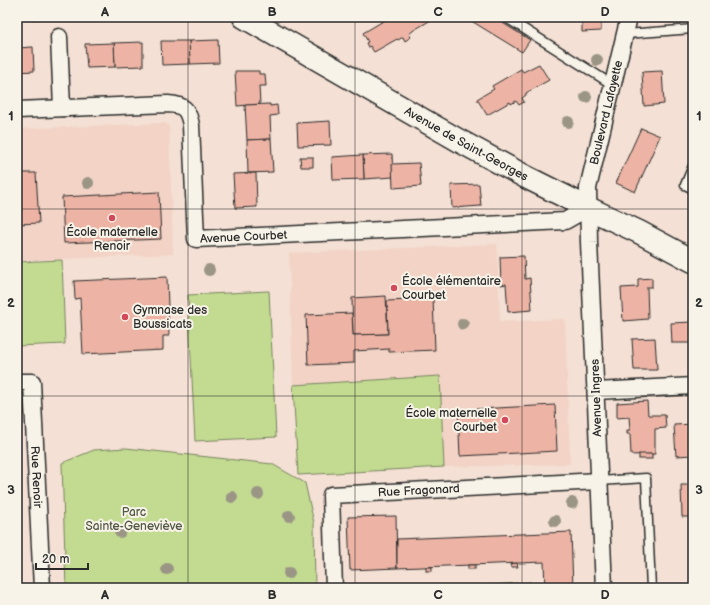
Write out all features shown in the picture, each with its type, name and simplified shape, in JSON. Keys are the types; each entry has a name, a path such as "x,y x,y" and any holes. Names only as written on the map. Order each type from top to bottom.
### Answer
{"main road":[{"name":"Avenue de Saint-Georges","path":"244,17 465,144 526,177 639,232 693,261"}],"street":[{"name":"Boulevard Lafayette","path":"588,208 588,188 629,17"},
{"path":"59,38 62,108"},
{"name":"Avenue Courbet","path":"17,110 168,104 178,105 185,108 192,125 196,239 565,221 588,208"},
{"name":"Avenue Ingres","path":"588,208 604,588"},
{"name":"Rue Renoir","path":"17,382 32,382 42,588"},
{"path":"596,391 693,386"},
{"name":"Rue Fragonard","path":"334,588 331,495 599,481"}],"lane":[{"path":"505,17 613,85"},
{"path":"626,34 693,29"},
{"path":"693,166 685,185 693,189"},
{"path":"599,481 646,478 651,588"}],"shaded area":[{"path":"165,123 169,126 173,254 17,261 17,129"},
{"name":"École élémentaire Courbet","path":"497,244 500,322 565,319 570,464 444,467 440,377 293,385 289,253"}],"green space":[{"path":"62,260 65,344 17,346 17,262"},
{"path":"269,291 276,437 195,441 188,295"},
{"path":"440,376 444,467 298,475 293,385"},
{"name":"Parc Sainte-Geneviève","path":"126,448 272,464 305,483 314,523 315,588 66,588 62,463 94,450"},
{"path":"531,582 532,588 451,588"}],"building":[{"path":"24,17 53,17 53,18 24,20"},
{"path":"390,17 436,17 414,30 409,34 411,37 405,41 403,37 398,40 397,39 374,52 370,46 368,47 366,43 368,42 363,33"},
{"path":"465,17 493,17 530,40 522,52"},
{"path":"582,17 601,17 601,31 582,32"},
{"path":"218,40 219,63 190,64 189,41"},
{"path":"161,41 189,41 190,64 162,65"},
{"path":"143,42 143,66 115,67 114,43"},
{"path":"114,43 115,67 87,68 85,44"},
{"path":"33,47 34,71 17,72 17,48"},
{"path":"539,64 549,80 526,93 526,95 522,98 524,102 519,105 516,101 511,104 510,102 487,115 477,99 494,89 492,86 521,69 523,72"},
{"path":"235,71 259,71 259,74 265,74 266,86 259,86 260,104 237,106"},
{"path":"662,71 664,104 644,106 642,72"},
{"path":"270,104 270,106 277,105 278,115 270,116 271,139 247,140 245,105"},
{"path":"330,121 331,145 298,146 297,123"},
{"path":"641,128 660,136 635,192 616,183"},
{"path":"271,139 273,172 248,173 247,140"},
{"path":"392,154 393,177 364,179 363,155"},
{"path":"363,155 364,179 333,180 332,157"},
{"path":"300,157 313,157 313,167 301,167"},
{"path":"419,163 421,186 393,188 392,164"},
{"path":"17,173 36,173 39,223 17,224"},
{"path":"256,173 257,207 235,208 233,174"},
{"path":"479,184 481,206 452,208 451,185"},
{"name":"École maternelle Renoir","path":"159,192 161,239 64,243 62,197"},
{"path":"524,256 525,279 530,278 532,310 508,312 506,284 501,285 500,257"},
{"name":"Gymnase des Boussicats","path":"167,277 169,336 163,336 163,350 83,354 80,298 75,299 74,281"},
{"path":"652,278 652,287 647,287 648,319 623,321 621,288 638,287 638,279"},
{"path":"386,296 388,334 353,335 352,298"},
{"path":"433,299 435,350 389,352 389,349 354,351 354,363 308,365 306,315 352,313 353,335 388,334 387,301"},
{"path":"693,322 693,343 672,343 671,323"},
{"path":"655,338 657,370 634,370 632,339"},
{"path":"647,401 648,415 665,415 666,428 655,429 655,454 631,455 630,434 627,434 627,430 630,430 629,417 617,418 617,403"},
{"path":"555,405 557,451 460,456 458,410"},
{"path":"693,424 693,455 676,456 674,425"},
{"path":"639,454 652,454 652,459 639,459"},
{"path":"681,485 693,485 693,517 682,517"},
{"path":"396,516 397,568 350,570 348,517"},
{"path":"571,532 573,588 545,588 544,562 397,568 397,539"},
{"path":"517,563 518,567 511,567 510,564"},
{"path":"468,565 475,565 475,569 468,569"},
{"path":"426,567 432,567 432,571 426,571"}],"place":[{"name":"École maternelle Renoir","path":"112,218"},
{"name":"École élémentaire Courbet","path":"394,288"},
{"name":"Gymnase des Boussicats","path":"125,317"},
{"name":"École maternelle Courbet","path":"505,420"}]}
